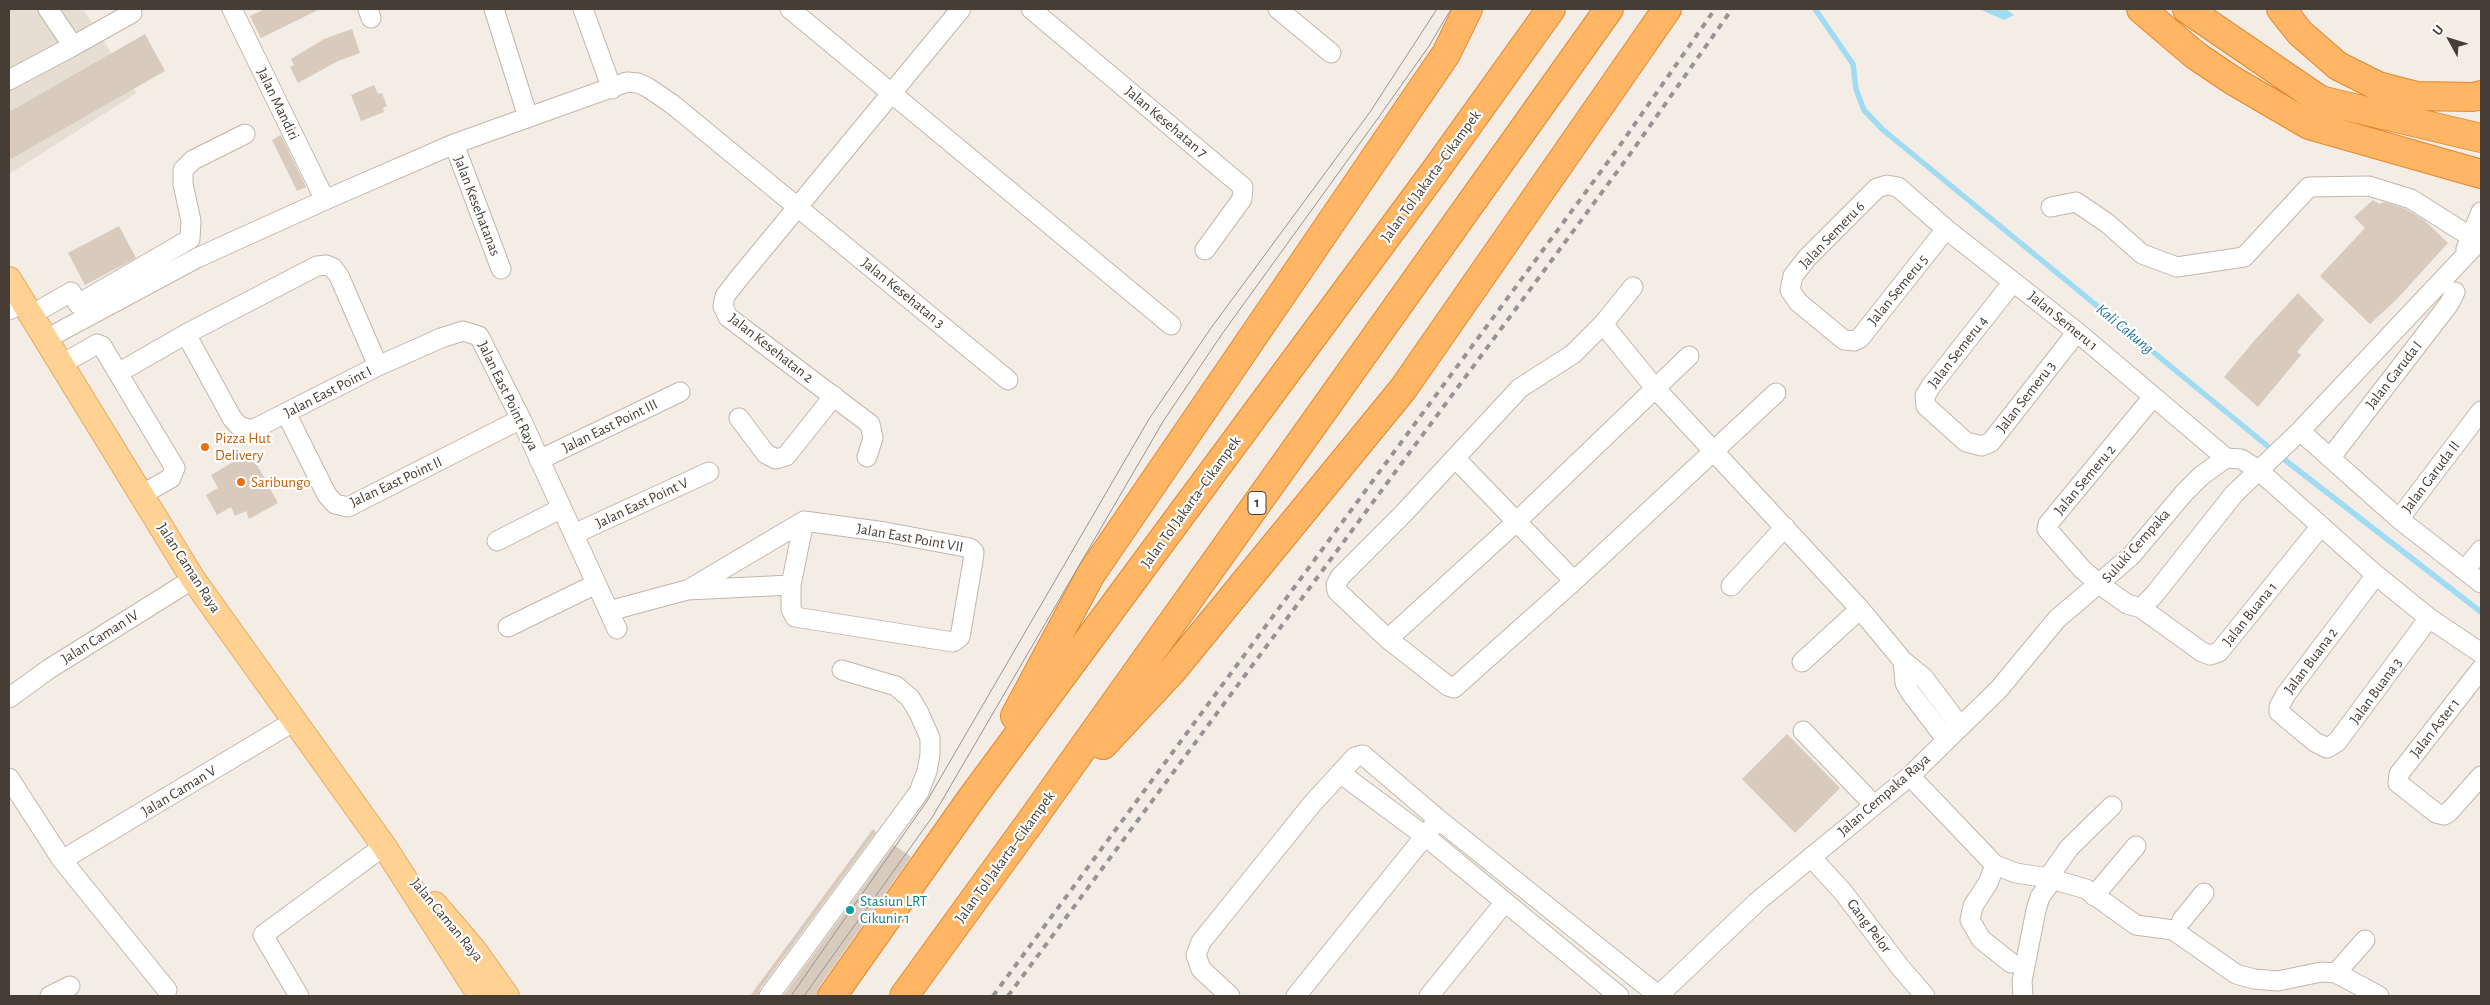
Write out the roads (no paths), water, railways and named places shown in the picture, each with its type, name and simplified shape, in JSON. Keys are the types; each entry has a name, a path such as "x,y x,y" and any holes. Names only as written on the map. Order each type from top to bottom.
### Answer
{"highway":[{"path":"971,799 1091,574 1441,61 1468,9"},
{"name":"Jalan Tol Jakarta–Cikampek","path":"832,996 971,799 1440,164 1551,9"},
{"name":"Jalan Tol Jakarta–Cikampek","path":"904,996 1032,821 1609,9"},
{"path":"1032,821 1173,670 1395,400 1667,9"},
{"path":"2141,9 2195,55 2275,107 2309,125 2475,171"},
{"path":"2186,9 2320,100 2481,138"},
{"path":"2280,9 2300,33 2338,66 2378,86 2417,96 2473,97 2481,94"}],"main road":[{"name":"Jalan Caman Raya","path":"9,279 21,309 46,339 62,364 193,578 384,846 467,958 507,996"},
{"name":"Jalan Caman Raya","path":"467,958 480,996"}],"street":[{"path":"48,9 73,46"},
{"name":"Jalan Mandiri","path":"233,9 325,200"},
{"path":"494,9 528,117"},
{"path":"583,9 612,89"},
{"path":"790,9 892,91 1171,325"},
{"name":"Jalan Kesehatan 2","path":"867,457 873,438 870,424 728,317 723,306 725,296 797,206 961,9"},
{"name":"Jalan Kesehatan 7","path":"1031,9 1242,187 1242,199 1205,250"},
{"path":"1278,9 1331,53"},
{"path":"9,80 132,13"},
{"name":"Jalan Kesehatan 3","path":"46,339 197,258 325,200 454,144 612,89 627,82 638,83 647,87 797,206 1008,380"},
{"path":"21,309 71,292 78,304 190,239 191,222 183,184 183,170 193,160 245,134"},
{"name":"Jalan Kesehatanas","path":"454,144 501,269"},
{"name":"Jalan Semeru 6","path":"1844,340 1798,302 1790,290 1791,282 1807,258 1878,188 1887,185 1898,187"},
{"path":"2051,207 2076,202 2106,222 2142,254 2177,267 2244,257 2309,187 2369,186 2411,199 2477,240"},
{"name":"Jalan Semeru 1","path":"1898,187 1946,229 2077,332 2226,458"},
{"path":"2141,608 2154,595 2228,500 2300,431 2464,258 2477,240 2481,212"},
{"name":"Jalan Semeru 5","path":"1844,340 1850,342 1860,338 1946,229"},
{"path":"118,373 186,334 317,266 326,265 340,276 378,366"},
{"name":"Jalan Semeru 4","path":"1966,442 1926,406 1925,396 2013,282"},
{"path":"1633,287 1603,324 1573,354 1520,388 1340,577 1336,585 1337,591 1388,640 1448,686 1454,688 1574,581 1776,393"},
{"name":"Jalan Garuda I","path":"2331,457 2449,304 2455,292"},
{"path":"1603,324 1655,388 1860,608 1903,661 1924,678 1960,726"},
{"name":"Jalan East Point Raya","path":"378,366 463,330 473,332 479,336 521,419 560,509 574,534 617,629"},
{"name":"Jalan Semeru 3","path":"1966,442 1982,446 1991,442 2077,332"},
{"name":"Jalan East Point I","path":"186,334 232,418 239,426 252,430 378,366"},
{"path":"62,364 97,344 102,346 175,468 171,478 142,495"},
{"path":"1388,640 1516,522 1689,356"},
{"name":"Jalan East Point III","path":"539,460 680,392"},
{"path":"739,418 766,454 776,459 786,456 834,396"},
{"name":"Jalan Semeru 2","path":"2099,584 2048,532 2048,527 2153,397"},
{"name":"Jalan Garuda II","path":"2399,519 2481,411"},
{"name":"Jalan East Point II","path":"286,413 327,495 335,504 348,507 521,419"},
{"path":"2300,431 2399,519 2481,583"},
{"path":"1455,458 1574,581"},
{"path":"2226,458 2241,459 2263,465 2321,526 2376,575 2429,618 2481,653"},
{"name":"Suluki Cempaka","path":"2141,608 2127,604 2099,584 2131,556 2201,476 2226,458"},
{"name":"Jalan East Point V","path":"574,534 709,472"},
{"path":"497,541 560,509"},
{"path":"687,590 804,521"},
{"name":"Jalan East Point VII","path":"804,521 885,532 970,548 974,552 960,637 953,642 795,617 791,609 791,585 804,521"},
{"name":"Jalan Buana 1","path":"2141,608 2202,652 2210,655 2219,652 2321,526"},
{"path":"1731,586 1785,527"},
{"path":"2465,570 2481,550"},
{"name":"Jalan Buana 2","path":"2315,742 2279,712 2279,707 2286,694 2376,575"},
{"name":"Jalan Caman IV","path":"11,692 193,578"},
{"path":"508,627 596,584"},
{"name":"Jalan Cempaka Raya","path":"1666,994 1758,900 1910,776 1998,689 2057,619 2081,596 2099,584"},
{"path":"609,611 687,590 791,585"},
{"path":"1802,662 1860,608"},
{"name":"Jalan Buana 3","path":"2315,742 2323,748 2327,748 2337,742 2429,618"},
{"path":"1903,661 1905,683 1946,739"},
{"name":"Jalan Aster 1","path":"2481,669 2398,774 2398,783 2436,813 2444,815 2449,812 2481,776"},
{"path":"769,996 919,792 927,771 930,755 930,738 920,713 910,698 896,686 842,670"},
{"name":"Jalan Caman V","path":"62,860 296,720"},
{"path":"1803,731 1874,805"},
{"path":"1230,996 1201,969 1196,955 1201,942 1312,804 1355,756 1363,755 1438,819 1666,994"},
{"path":"1340,773 1425,836 1619,996"},
{"path":"1910,776 1995,865 2016,873 2050,878 2086,889 2136,925 2174,930 2236,974 2254,979 2278,981 2321,972 2336,973 2379,996"},
{"path":"9,778 62,860 167,990"},
{"path":"2022,996 2022,981 2040,898 2069,848 2112,806"},
{"path":"1296,996 1438,819"},
{"path":"299,996 263,935 384,846"},
{"path":"2094,896 2136,846"},
{"name":"Gang Pelor","path":"1811,857 1844,892 1900,967 1925,996"},
{"path":"1995,865 1988,884 1973,906 1970,920 1981,939 2011,963"},
{"path":"2182,920 2204,893"},
{"path":"1429,996 1505,902"},
{"path":"2336,973 2365,940"},
{"path":"50,996 70,986"}],"water":[{"path":"1979,9 2006,9 2014,15 2004,20"}],"waterway":[{"name":"Kali Cakung","path":"1815,9 1853,64 1856,89 1864,110 1882,129 2276,453 2481,612"}],"tram line":[{"path":"791,996 927,801 1149,419 1211,328 1370,112 1437,9"},
{"path":"804,996 933,816 1164,420 1222,334 1429,46 1451,9"}],"railway":[{"path":"993,996 1616,151 1715,9"},
{"path":"1008,996 1628,157 1732,9"}],"place":[{"name":"Pizza Hut Delivery","path":"205,447"},
{"name":"Saribungo","path":"241,482"},
{"name":"Stasiun LRT Cikunir 1","path":"850,910"}]}
